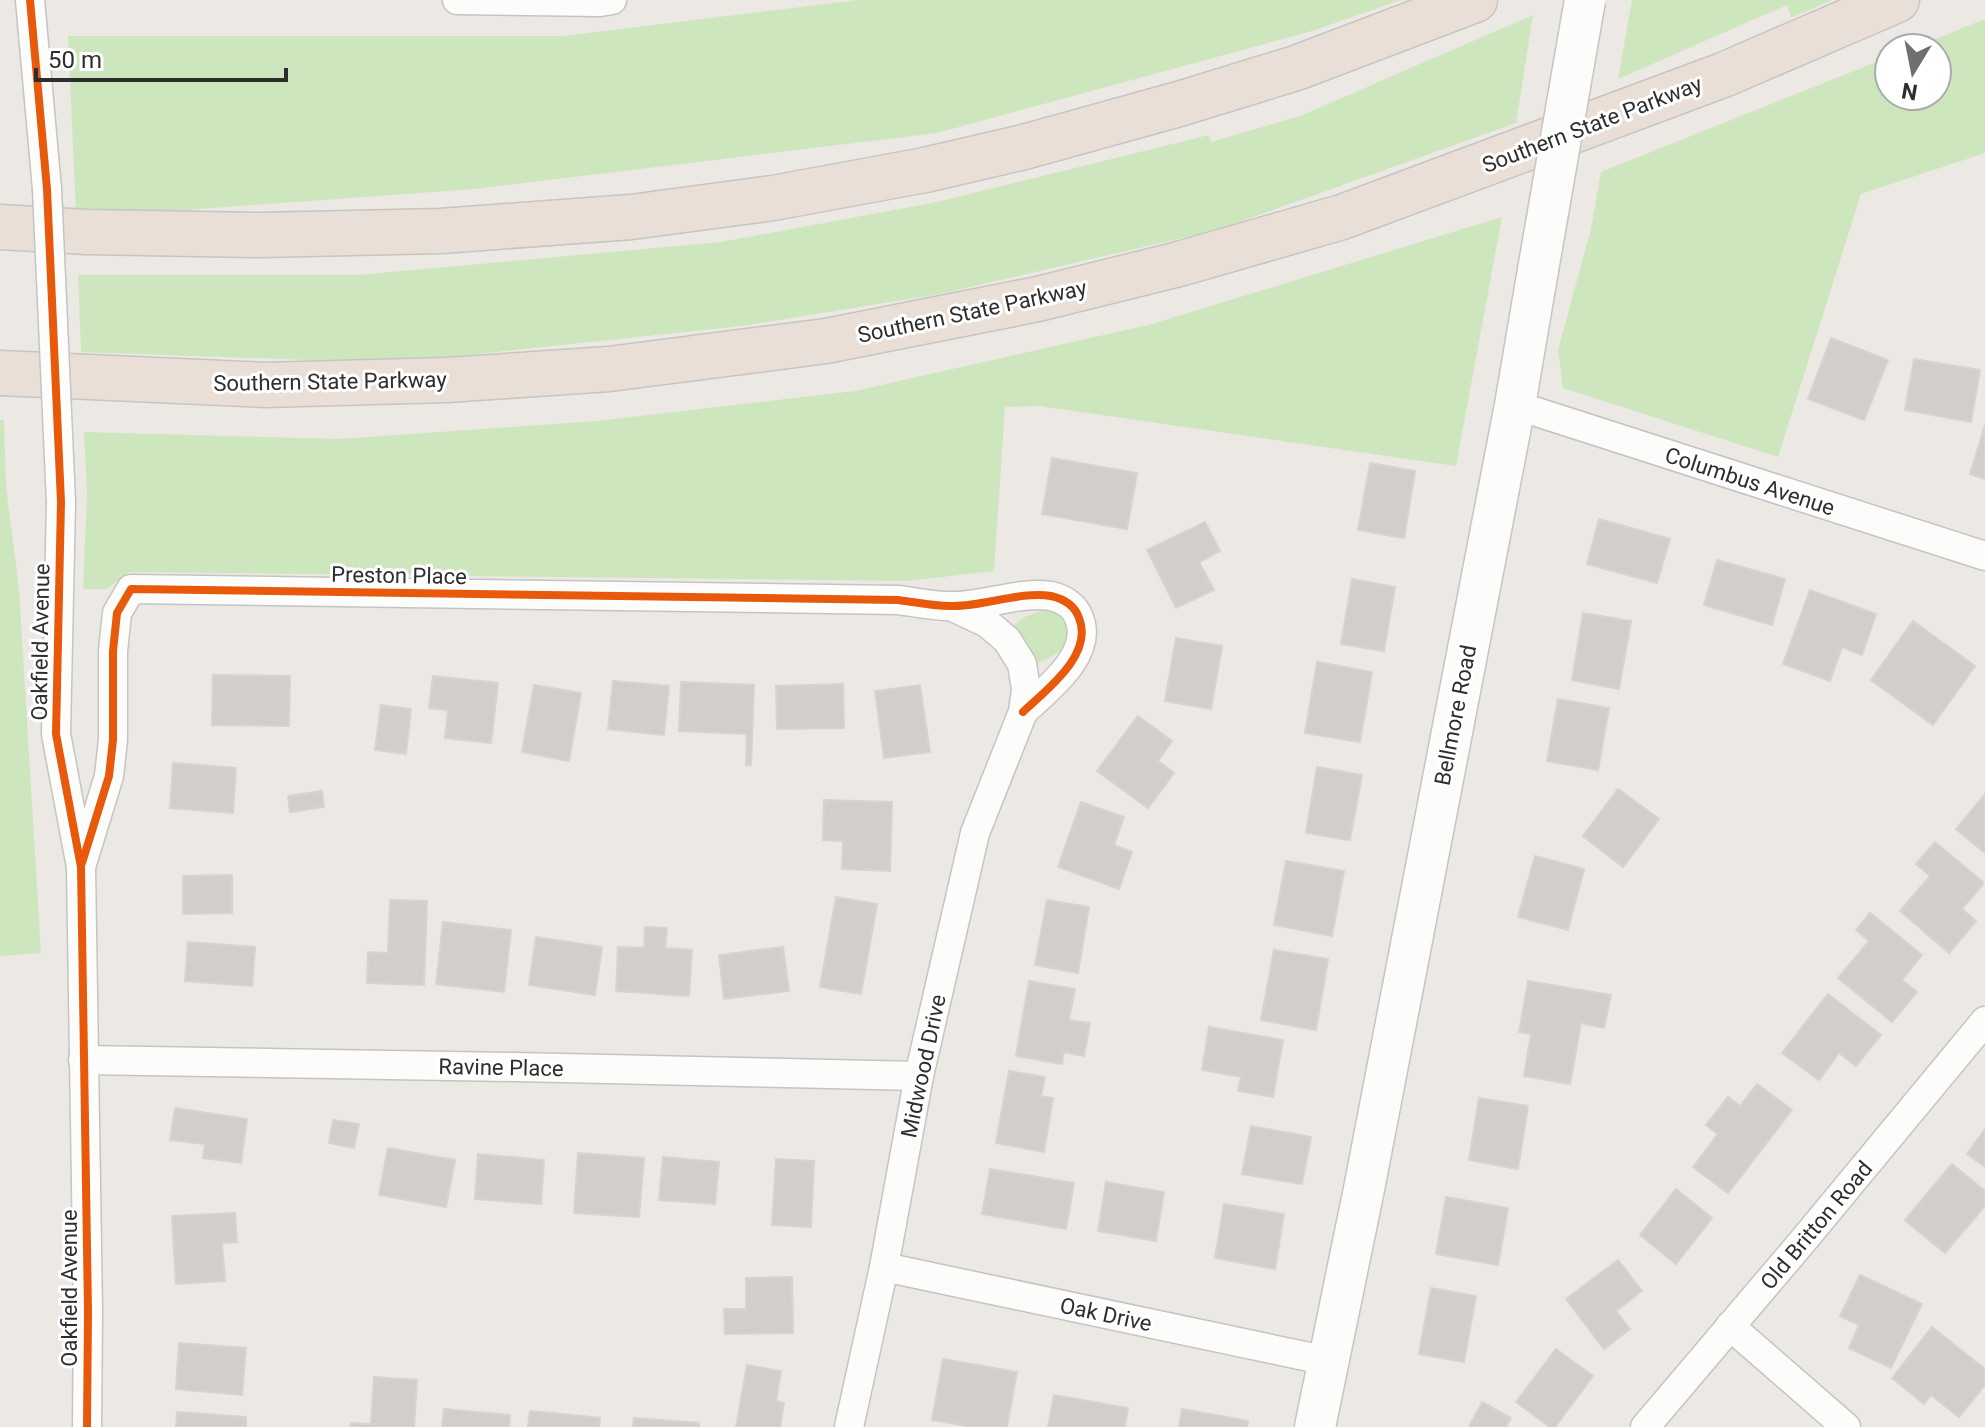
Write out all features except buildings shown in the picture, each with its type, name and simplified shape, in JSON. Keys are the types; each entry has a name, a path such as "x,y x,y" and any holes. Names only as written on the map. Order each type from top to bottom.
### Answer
{"highway":[{"path":"0,227 261,235 441,231 631,217 773,198 925,170 1020,148 1179,104 1296,68 1475,0"},
{"name":"Southern State Parkway","path":"0,373 265,385 447,380 609,369 826,341 1038,299 1179,264 1342,217 1723,75 1897,0"}],"main road":[{"name":"Bellmore Road","path":"1315,1427 1515,405 1585,0"}],"street":[{"name":"Oakfield Avenue","path":"30,0 47,189 61,502 56,734 81,867 87,1427"},
{"path":"457,0 612,0"},
{"name":"Columbus Avenue","path":"1515,405 1985,556"},
{"name":"Preston Place","path":"81,867 109,776 117,613 131,589 898,600 953,607"},
{"name":"Midwood Drive","path":"953,607 1034,596 1052,597 1075,608 1081,621 1082,638 1076,655 1064,673 1023,712"},
{"name":"Midwood Drive","path":"849,1427 884,1267 919,1076 975,833 1023,712 1026,689 1022,664 1007,640 987,623 953,607"},
{"name":"Old Britton Road","path":"1645,1427 1985,1021"},
{"name":"Ravine Place","path":"83,1060 919,1076"},
{"name":"Oak Drive","path":"884,1267 1328,1361"},
{"path":"1730,1326 1846,1427"}],"green space":[{"path":"858,0 1401,0 1312,31 937,133 475,189 185,210 76,213 68,36 563,36"},
{"path":"1632,0 1832,0 1791,18 1787,5 1618,79"},
{"path":"1533,15 1516,123 1217,230 940,294 742,326 392,363 81,352 78,275 358,275 721,242 937,202 1209,135 1211,142 1300,116"},
{"path":"1985,19 1985,153 1861,194 1778,457 1563,388 1558,350 1591,229 1601,172 1873,63 1873,112 1953,112 1953,32"},
{"path":"1502,217 1456,466 1039,406 1005,407 994,571 908,581 129,572 107,589 83,589 87,494 84,432 340,439 597,421 855,391 1152,324"},
{"path":"0,420 4,420 6,486 19,589 41,953 0,956"},
{"path":"1040,611 1053,611 1062,616 1068,634 1066,644 1060,651 1033,666 1011,627"}],"cycle path":[{"path":"30,0 47,189 61,502 56,734 81,867 87,1427"},
{"path":"82,863 109,776 117,613 131,589 898,600 947,606 1028,595 1051,596 1075,610 1082,632 1080,645 1065,671 1023,712"}]}
